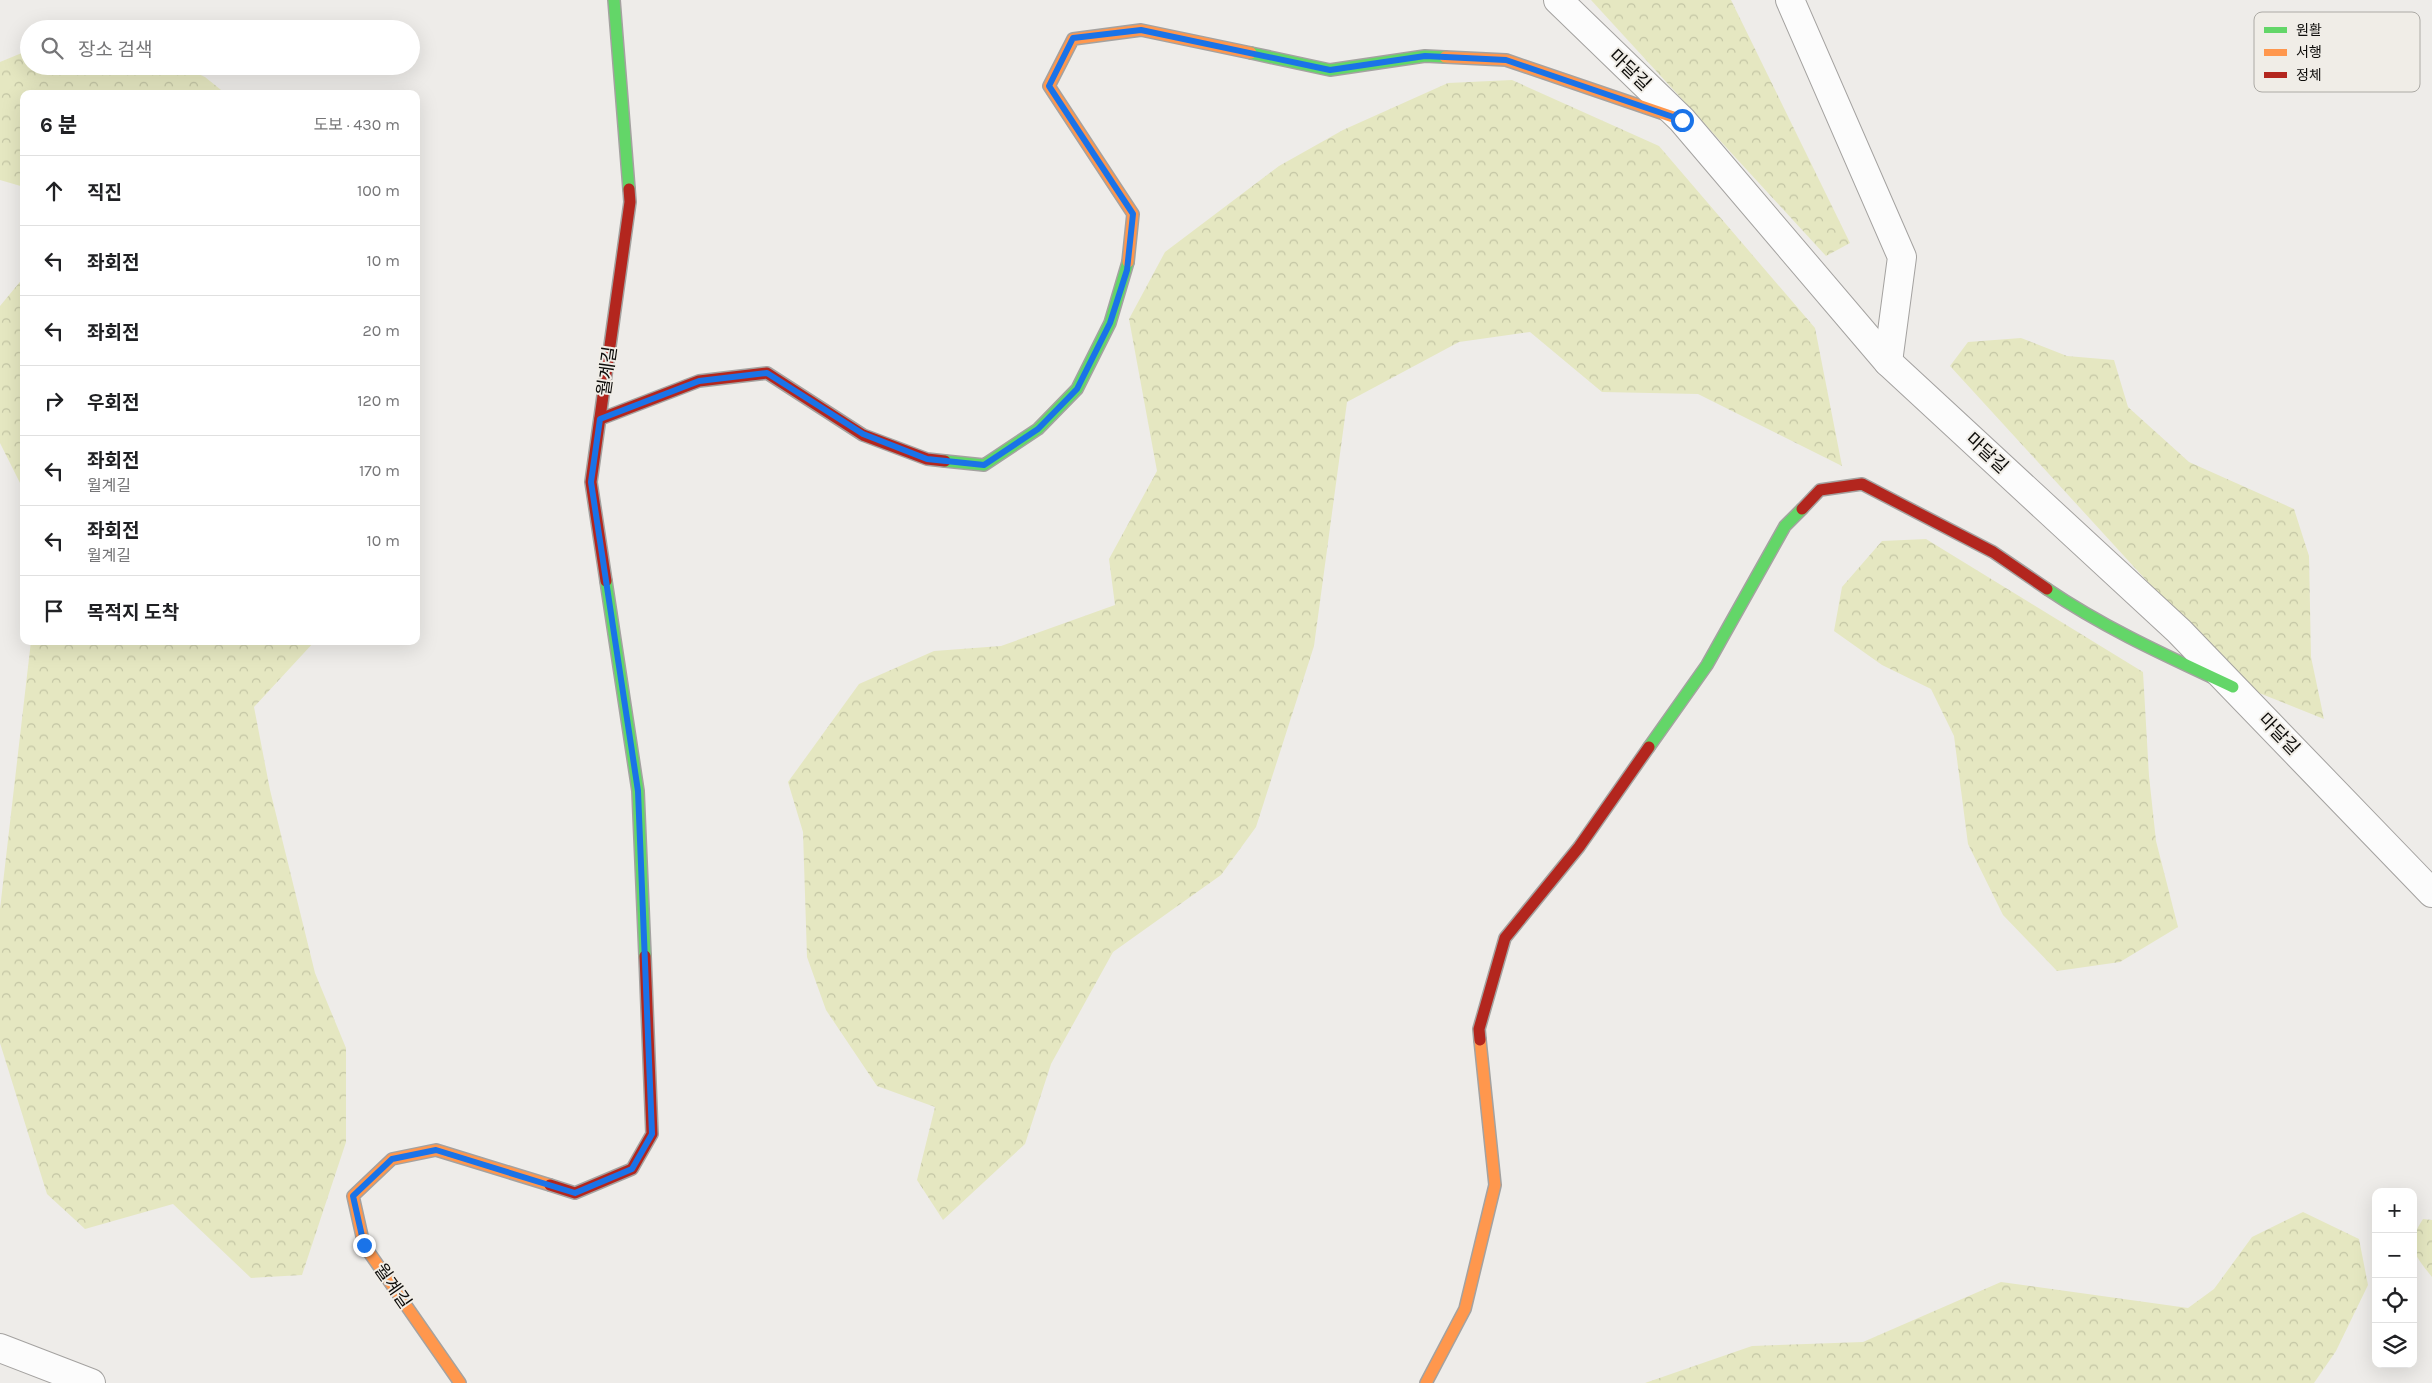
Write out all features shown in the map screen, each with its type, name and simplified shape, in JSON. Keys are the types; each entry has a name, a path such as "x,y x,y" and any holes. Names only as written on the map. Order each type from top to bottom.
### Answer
{"street":[{"name":"월계길","path":"460,1383 364,1245 353,1196 392,1159 436,1150 575,1193 632,1169 652,1134 638,791 591,482 630,202 614,0"},
{"name":"마달길","path":"1558,0 1682,120 1888,362 2179,631 2432,893"},
{"path":"1790,0 1902,256 1888,362"},
{"path":"600,419 699,381 767,373 863,434 927,459 984,465 1038,429 1077,389 1110,323 1127,270 1133,214 1049,86 1073,38 1141,30 1330,70 1425,56 1506,60 1682,120"},
{"path":"1426,1383 1465,1309 1495,1185 1479,1030 1506,938 1579,846 1707,665 1785,526 1820,490 1862,484 1993,552 2080,611 2138,643 2232,687"},
{"path":"0,1348 91,1383"}],"green space":[{"path":"1591,0 1731,0 1850,243 1826,256"},
{"path":"20,54 20,75 201,75 221,90 20,90 20,186 0,180 0,62"},
{"path":"1512,80 1659,146 1815,328 1842,466 1698,394 1602,392 1530,332 1459,342 1347,402 1314,646 1256,827 1221,875 1113,952 1051,1064 1025,1144 943,1220 917,1180 935,1107 877,1086 826,1010 807,957 803,832 788,782 859,684 934,651 1001,646 1115,605 1109,559 1157,471 1129,319 1165,252 1279,166 1343,130 1448,83"},
{"path":"20,282 20,483 0,443 0,306"},
{"path":"2021,338 2067,356 2114,360 2128,407 2189,462 2294,509 2309,556 2311,657 2324,719 2244,687 1950,366 1968,342"},
{"path":"1926,539 2143,672 2149,776 2156,841 2178,927 2120,962 2057,971 2003,915 1968,844 1954,736 1931,689 1882,665 1834,631 1842,587 1882,541"},
{"path":"31,645 311,645 254,707 270,790 315,973 346,1048 346,1142 302,1275 251,1278 173,1204 85,1229 47,1194 0,1043 0,909"},
{"path":"2303,1212 2359,1239 2368,1285 2336,1351 2314,1383 1645,1383 1752,1346 1863,1342 2001,1282 2188,1308 2214,1289 2252,1237"},
{"path":"2423,1219 2432,1220 2432,1277 2417,1258 2417,1228"}],"traffic: fast":[{"path":"614,0 629,189"},
{"path":"1251,53 1330,70 1425,56 1445,57"},
{"path":"945,461 984,465 1038,429 1077,389 1110,323 1128,262"},
{"path":"1649,747 1707,665 1785,526 1802,509"},
{"path":"606,581 638,791 645,956"},
{"path":"2047,589 2115,630 2233,687"}],"traffic: slow":[{"path":"1128,262 1133,214 1049,86 1073,39 1141,30 1251,53"},
{"path":"1445,57 1506,60 1682,120"},
{"path":"1426,1383 1465,1309 1495,1185 1480,1040"},
{"path":"460,1383 364,1245 353,1196 392,1159 436,1150 550,1185"}],"traffic: jam":[{"path":"606,581 591,482 630,202 629,189"},
{"path":"600,419 699,381 767,373 863,435 927,459 945,461"},
{"path":"1802,509 1820,490 1862,484 1993,552 2047,589"},
{"path":"1480,1040 1479,1029 1505,938 1579,847 1649,747"},
{"path":"550,1185 575,1193 632,1169 652,1134 645,956"}],"route":[{"path":"364,1245 353,1196 392,1159 436,1150 575,1193 632,1169 652,1134 638,791 591,482 600,419 699,381 767,373 863,434 927,459 984,465 1038,429 1077,389 1110,323 1127,270 1133,214 1049,86 1073,38 1141,30 1291,60 1330,70 1425,56 1506,60 1682,120"}]}
